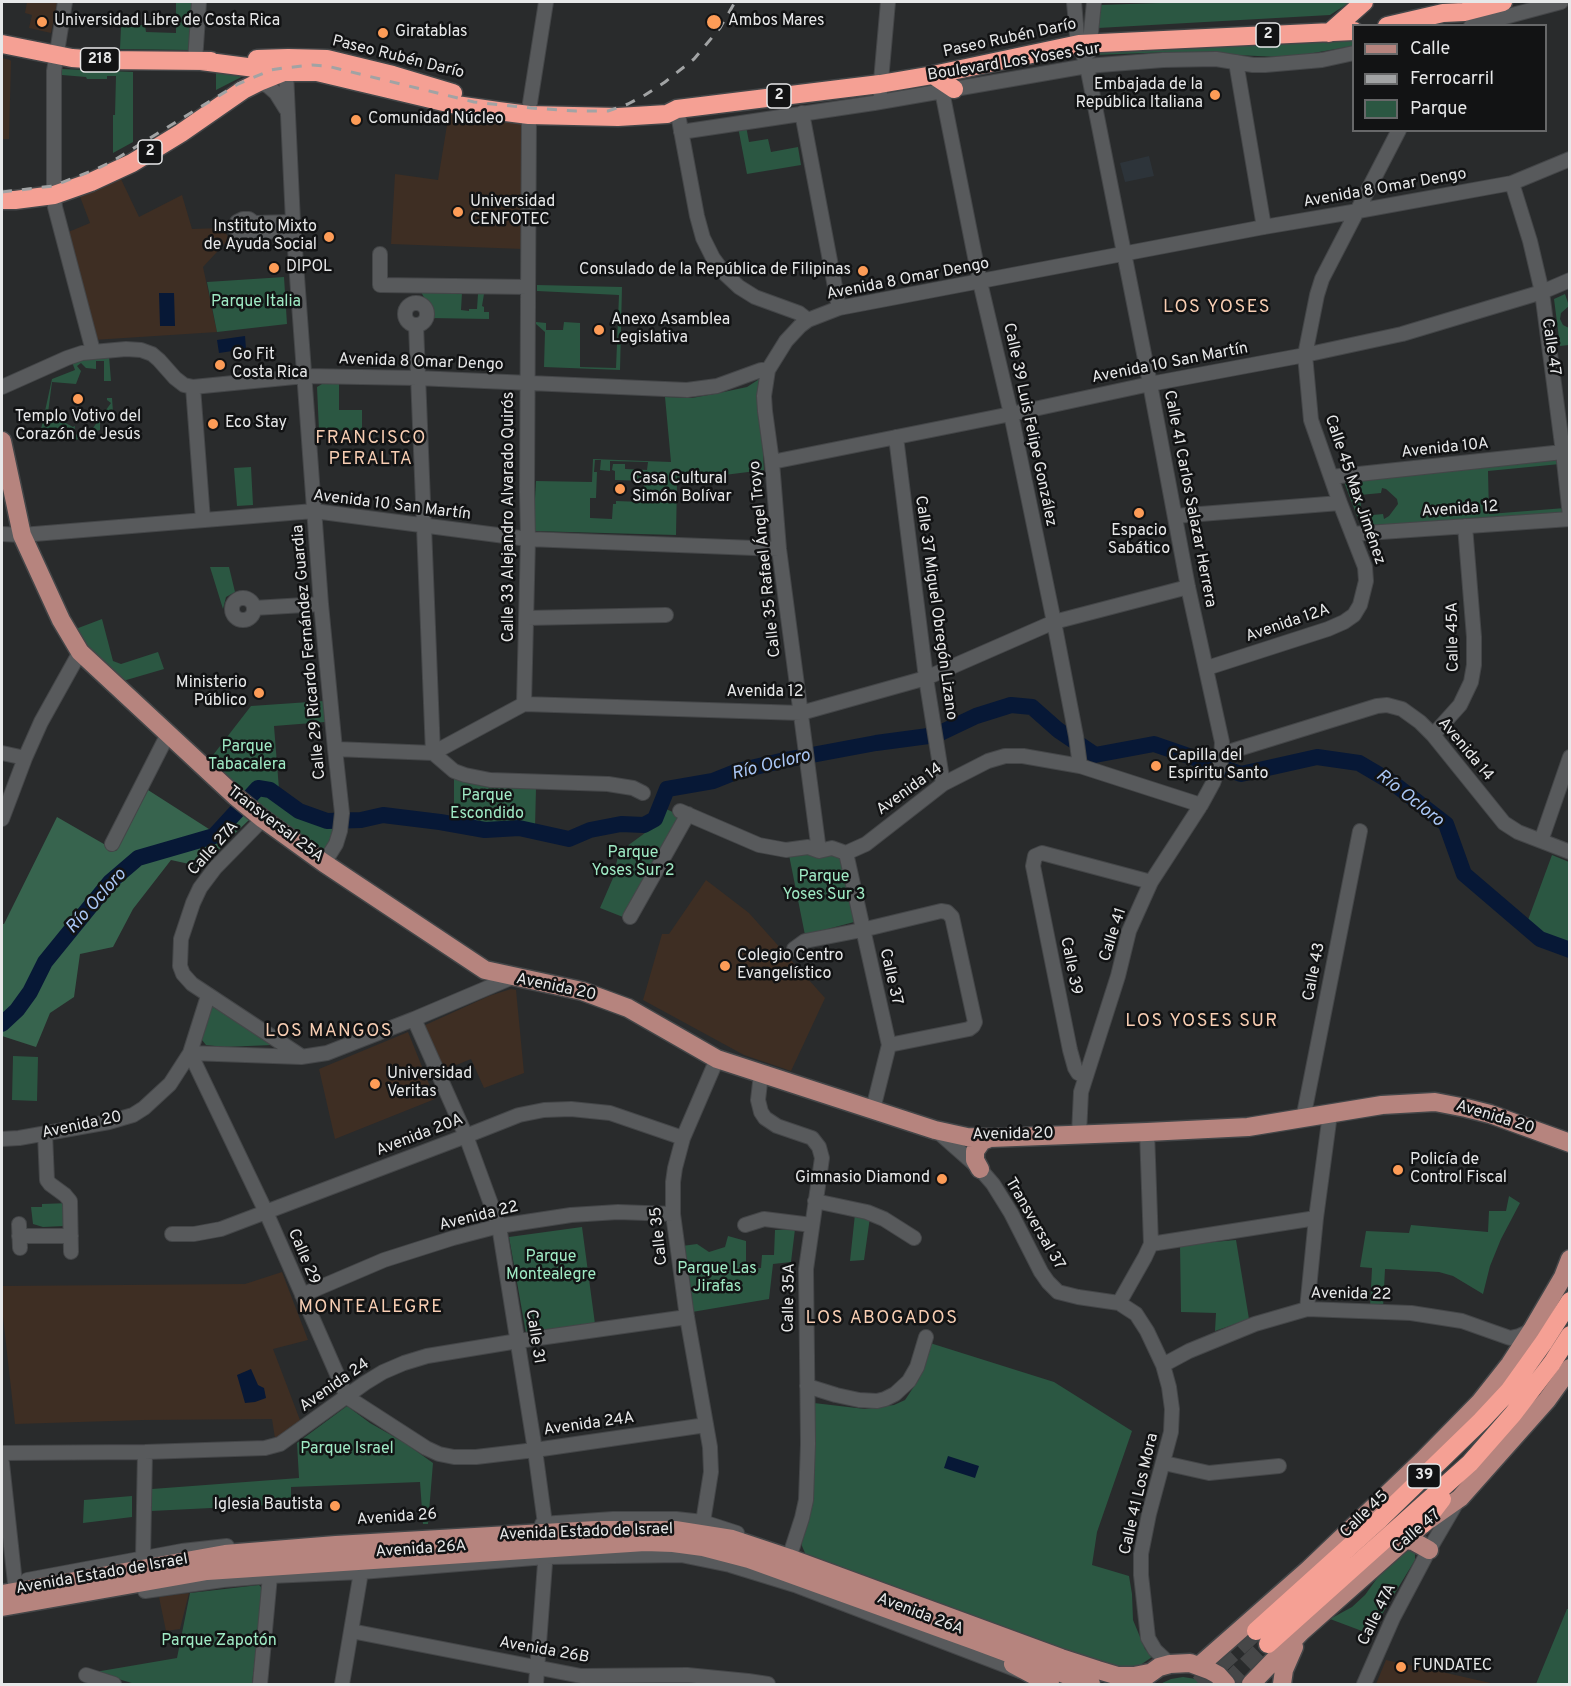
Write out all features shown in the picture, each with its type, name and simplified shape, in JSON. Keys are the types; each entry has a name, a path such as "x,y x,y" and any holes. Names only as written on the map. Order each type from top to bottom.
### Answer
{"highway":[{"path":"1329,33 1364,2"},
{"path":"1443,13 1463,2"},
{"path":"1396,24 1443,13 1464,12 1503,2"},
{"name":"Paseo Rubén Darío","path":"287,65 318,58 339,61 454,93 530,109 666,104 677,109 880,84 943,85 1085,43 1352,31"},
{"name":"218","path":"2,44 56,56 100,60 198,61"},
{"path":"198,61 287,65"},
{"name":"2","path":"2,200 54,195 92,183 132,163 181,133 243,90 287,65"},
{"name":"39","path":"1569,1301 1544,1342 1509,1391 1262,1638 1470,1463 1514,1414 1552,1363 1569,1335"},
{"path":"1422,1461 1468,1433"},
{"path":"1423,1524 1470,1463"}],"main road":[{"name":"Transversal 25A","path":"2,441 22,535 61,620 80,652 235,796 262,818 324,863 485,970 513,977"},
{"name":"Avenida 20","path":"513,977 582,991 643,1016 717,1059 935,1130 967,1137 1248,1127 1393,1104 1435,1102 1490,1114 1569,1143"},
{"path":"980,1169 975,1160 975,1151 982,1141 990,1137"},
{"name":"Calle 45","path":"1199,1665 1308,1570 1480,1402 1510,1364 1514,1344 1532,1330 1563,1277 1569,1259"},
{"name":"Calle 47","path":"1251,1684 1301,1632 1423,1524 1460,1498 1547,1400 1569,1368"},
{"name":"Avenida Estado de Israel","path":"2,1607 207,1571 375,1559 546,1541 596,1530 675,1530 732,1539 1061,1658 1118,1676 1143,1679 1170,1664"},
{"path":"376,1536 398,1541"},
{"path":"283,1549 308,1540"},
{"path":"1406,1540 1413,1540 1429,1550"},
{"name":"Avenida Estado de Israel","path":"6,1587 206,1556 398,1541 673,1543 703,1547 782,1570 1091,1684"},
{"path":"1282,1684 1284,1670 1301,1632"},
{"path":"976,1641 1034,1680 1050,1684"},
{"path":"1170,1664 1199,1665 1218,1675 1226,1684"}],"street":[{"path":"65,2 54,71 54,195 55,207 93,351"},
{"path":"198,61 199,2"},
{"name":"Calle 33 Alejandro Alvarado Quirós","path":"524,704 528,539 526,492 530,109 546,2"},
{"path":"876,102 880,92 888,2"},
{"path":"1087,66 1085,43 1074,2 1103,2"},
{"path":"1085,43 1094,2"},
{"path":"1478,24 1561,2"},
{"name":"Boulevard Los Yoses Sur","path":"681,132 876,102 943,85 1087,66 1163,60 1216,59 1259,65 1322,60 1352,53"},
{"path":"1236,62 1264,227"},
{"name":"Calle 29 Ricardo Fernández Guardia","path":"287,65 287,111 314,511 342,813 336,844 324,863"},
{"name":"Calle 41 Carlos Salazar Herrera","path":"1087,66 1188,587 1222,742 1222,758"},
{"path":"259,82 276,93 287,111"},
{"name":"Calle 39 Luis Felipe González","path":"943,85 980,282 1011,414 1054,622 1079,760"},
{"path":"677,109 699,224 713,258 724,273 755,297 799,313 808,320"},
{"path":"802,113 839,308"},
{"name":"Calle 45 Max Jiménez","path":"1364,593 1365,567 1311,420 1305,355 1319,287 1398,132"},
{"name":"Avenida 8 Omar Dengo","path":"193,387 305,376 417,378 687,390 717,386 761,370 768,370 786,341 808,320 839,308 1264,227 1512,183 1569,159"},
{"name":"Calle 47","path":"1512,183 1530,241 1542,292 1569,517"},
{"path":"254,228 294,226"},
{"path":"380,254 380,285 528,287"},
{"name":"Avenida 10 San Martín","path":"772,462 1402,334 1542,292 1569,280"},
{"path":"416,325 433,753 454,771 490,780 608,784 633,788 643,793"},
{"path":"2,387 67,358 93,351 126,349 146,352 159,360 175,378 184,385 193,387 203,520"},
{"name":"Calle 35 Rafael Ángel Troyo","path":"768,370 764,396 779,549 819,851"},
{"name":"Calle 37 Miguel Obregón Lizano","path":"896,437 926,678 943,784"},
{"name":"Avenida 10A","path":"1331,477 1563,452"},
{"path":"1175,516 1340,503"},
{"name":"Avenida 10 San Martín","path":"2,534 22,535 314,511 528,539 779,549"},
{"name":"Avenida 12","path":"1352,534 1569,517"},
{"name":"Calle 45A","path":"1433,735 1460,705 1471,682 1474,665 1474,637 1465,526"},
{"name":"Avenida 12","path":"524,704 801,713 926,678 1054,622 1188,587"},
{"name":"Avenida 12A","path":"1207,668 1328,630 1353,615 1364,593"},
{"path":"254,608 321,604"},
{"path":"527,618 666,615"},
{"path":"2,819 41,722 80,652"},
{"path":"335,750 433,753 524,704"},
{"name":"Avenida 14","path":"1222,758 1377,705 1402,709 1433,735 1504,823 1518,832 1569,852"},
{"path":"112,844 168,734"},
{"path":"2,753 25,758"},
{"name":"Avenida 14","path":"846,853 866,844 943,784 988,761 1005,756 1079,760 1201,805"},
{"path":"1541,841 1569,757"},
{"name":"Calle 41","path":"1080,1134 1081,1092 1118,976 1129,931 1151,882 1213,783 1222,758"},
{"path":"630,917 684,812 759,845 786,849 808,847 819,851 832,848 846,853"},
{"name":"Calle 27A","path":"262,818 215,868 200,888 181,939 180,966 183,974 192,984 301,1057"},
{"name":"Calle 43","path":"1303,1119 1360,831"},
{"name":"Calle 37","path":"846,853 888,1045 873,1108"},
{"name":"Calle 39","path":"1085,1076 1078,1073 1075,1068 1070,1050 1032,866 1035,856 1042,853 1151,882"},
{"path":"794,949 805,941 941,911 947,912 952,917 975,1022 973,1026 969,1029 888,1045"},
{"path":"482,990 486,981 485,970"},
{"name":"Avenida 20","path":"2,1139 45,1134 133,1115 151,1103 170,1084 190,1053 301,1057 327,1053 513,977"},
{"path":"190,1053 208,996"},
{"name":"Calle 31","path":"414,1019 466,1136 499,1226 535,1450 546,1541 536,1684"},
{"name":"Calle 29","path":"190,1053 266,1212 347,1396"},
{"name":"Calle 35","path":"703,1522 711,1472 706,1425 672,1214 675,1168 683,1138 717,1059"},
{"name":"Calle 35A","path":"761,1074 758,1100 765,1118 777,1126 812,1138 819,1147 822,1158 806,1269 808,1444 806,1500 789,1558"},
{"name":"Avenida 20A","path":"172,1234 194,1234 221,1229 519,1115 544,1110 571,1109 610,1113 683,1138"},
{"path":"1307,1309 1330,1114"},
{"name":"Transversal 37","path":"935,1130 980,1169 993,1184 1011,1213 1041,1272 1058,1292 1078,1298 1119,1303"},
{"path":"1119,1303 1150,1244 1147,1132"},
{"path":"45,1134 47,1180 70,1201 71,1252"},
{"path":"815,1201 867,1212 884,1219 914,1238"},
{"name":"Avenida 22","path":"302,1295 384,1260 499,1226 571,1215 618,1212 672,1214"},
{"path":"1150,1244 1316,1218"},
{"path":"746,1225 764,1219 812,1225"},
{"path":"19,1236 71,1236"},
{"name":"Calle 41 Los Mora","path":"1119,1303 1136,1314 1147,1331 1163,1365 1169,1387 1172,1409 1171,1432 1147,1524 1141,1554 1141,1575 1148,1638 1155,1650 1170,1664"},
{"name":"Avenida 22","path":"1163,1365 1189,1351 1255,1324 1307,1309 1411,1313 1462,1321 1514,1344"},
{"name":"Avenida 24","path":"2,1453 265,1448 280,1444 383,1372 404,1363 427,1356 518,1341 687,1317"},
{"path":"807,1386 849,1399 868,1401 885,1399 895,1394 909,1381 917,1367 926,1337"},
{"name":"Avenida 24A","path":"347,1396 426,1448 447,1455 476,1457 706,1425"},
{"path":"143,1559 145,1452"},
{"path":"2,1463 6,1587"},
{"path":"1164,1463 1209,1473 1279,1466"},
{"name":"Calle 47A","path":"1364,1684 1393,1618 1460,1498"},
{"name":"Avenida 26","path":"6,1587 211,1547 376,1536 546,1541 641,1518 703,1522 769,1543 782,1549 789,1558"},
{"name":"Avenida 26A","path":"2,1616 177,1586 270,1576 361,1572 546,1541 681,1555 730,1565 795,1586 1034,1680"},
{"path":"342,1684 361,1572"},
{"path":"260,1684 270,1576"},
{"name":"Avenida 26B","path":"351,1631 581,1677 768,1684"},
{"path":"86,1675 114,1684"}],"shaded area":[{"name":"Universidad Libre de Costa Rica","path":"27,2 57,2 51,33 29,28 32,15 25,13"},
{"path":"2,58 11,61 9,139 2,139"},
{"name":"Universidad CENFOTEC","path":"449,113 525,121 523,249 391,244 395,174 438,180"},
{"path":"1149,156 1154,176 1125,182 1120,163"},
{"path":"120,177 139,217 182,195 192,229 223,228 229,239 203,267 217,332 93,340 66,233 90,223 79,194"},
{"name":"Colegio Centro Evangelístico","path":"706,880 749,913 825,998 791,1071 744,1055 643,1000 662,934 669,934"},
{"name":"Universidad Veritas","path":"511,989 516,990 524,1073 484,1088 471,1059 439,1072 421,1027 489,996"},
{"name":"Universidad Veritas","path":"408,1032 435,1099 335,1139 319,1069"},
{"path":"282,1272 308,1340 273,1349 303,1428 275,1438 272,1419 15,1424 2,1308 2,1286 245,1284"},
{"path":"189,1593 180,1629 166,1631 159,1597"},
{"name":"FUNDATEC","path":"1386,1660 1442,1672 1495,1684 1376,1684"}],"green space":[{"path":"176,2 193,2 190,50 120,49 121,27 145,25 146,32 176,33"},
{"path":"1190,2 1350,2 1330,15 1098,28 1099,5"},
{"path":"1352,38 1352,46 1279,57 1171,52 1092,55 1094,49"},
{"path":"62,69 133,72 133,142 113,153 116,76 107,76 107,79 87,79 86,77 62,75 62,81 59,81"},
{"path":"255,70 216,90 216,72"},
{"path":"746,126 749,142 768,139 771,152 798,147 801,165 747,174 738,127"},
{"name":"Parque Italia","path":"284,277 287,324 217,332 207,282"},
{"path":"537,285 622,287 620,370 544,367 545,332 536,322 546,323 546,330 563,330 564,322 580,323 580,367 616,368 619,295 537,291"},
{"path":"421,292 462,293 461,310 469,311 469,309 477,309 478,294 484,294 482,306 484,312 489,312 489,319 429,318 429,306"},
{"path":"1565,294 1569,306 1561,313 1560,319 1563,325 1569,328 1569,345 1560,346 1554,299"},
{"path":"109,356 111,381 104,381 104,361 96,361 96,369 86,368 81,363 77,366 81,371 76,384 52,382 48,413 45,413 49,420 60,420 75,426 74,433 85,439 41,441 40,434 52,379 75,370 72,362"},
{"path":"761,378 764,470 677,481 676,535 533,531 536,481 592,482 593,459 671,462 665,397 692,398 747,387","holes":["595,460 601,460 600,470 610,471 610,461 648,462 647,470 625,469 625,464 613,464 615,480 644,481 643,502 616,501 616,504 613,504 612,519 590,518 590,498 596,498"]},
{"path":"322,384 339,384 339,410 362,410 362,430 319,431 317,387"},
{"path":"107,398 112,398 113,412 105,413 105,420 100,420 100,430 96,431 96,438 85,439 111,403"},
{"path":"1561,458 1566,512 1362,529 1344,482","holes":["1560,464 1565,508 1489,514 1488,471","1382,488 1397,499 1398,504 1384,519 1383,514 1362,516 1360,495 1381,493"]},
{"path":"251,467 253,505 237,506 234,468"},
{"path":"210,567 229,567 235,592 226,597 223,609"},
{"path":"102,619 113,661 121,664 158,652 164,669 123,681 93,656 73,630"},
{"name":"Parque Tabacalera","path":"324,701 325,722 274,726 279,789 256,784 245,795 210,759 251,706"},
{"name":"Parque Escondido","path":"454,778 482,786 536,788 535,828 520,823 486,826 454,820"},
{"path":"148,790 212,831 235,805 251,818 203,867 171,860 133,909 113,947 80,954 74,997 50,1013 36,1047 2,1036 2,924 57,817 116,851"},
{"path":"259,792 267,793 297,814 335,824 331,841 322,852 251,801"},
{"name":"Parque Yoses Sur 2","path":"664,808 679,815 623,917 600,908 613,878 619,852 659,820"},
{"name":"Parque Yoses Sur 3","path":"828,850 847,862 857,918 854,922 805,935 789,855"},
{"path":"1552,855 1569,862 1569,945 1544,935 1528,920"},
{"path":"212,1003 272,1045 224,1047 206,1045 202,1040 202,1035"},
{"path":"13,1056 38,1057 37,1101 12,1100"},
{"path":"1509,1196 1520,1203 1490,1266 1483,1294 1453,1276 1439,1272 1385,1269 1383,1308 1370,1307 1372,1268 1360,1267 1366,1231 1409,1233 1411,1225 1488,1232 1489,1211 1506,1211"},
{"path":"70,1203 64,1226 43,1227 33,1224 31,1207 42,1207 42,1204"},
{"path":"855,1214 870,1217 864,1260 850,1261"},
{"name":"Parque Montealegre","path":"582,1227 595,1324 526,1333 509,1237"},
{"name":"Parque Las Jirafas","path":"795,1229 791,1262 773,1264 769,1299 692,1312 682,1246 697,1244 709,1252 725,1247 728,1236 746,1241 746,1269 761,1268 762,1255 774,1255 775,1230"},
{"path":"1236,1240 1249,1319 1215,1331 1216,1313 1181,1312 1180,1245"},
{"path":"930,1343 1054,1382 1132,1431 1097,1532 1092,1565 1129,1576 1133,1620 1145,1649 1152,1657 1136,1668 1110,1670 810,1559 805,1553 802,1539 814,1496 814,1403 865,1409 894,1405 905,1400 919,1379"},
{"name":"Parque Israel","path":"347,1406 433,1463 428,1524 423,1524 420,1482 291,1487 291,1504 151,1511 152,1489 299,1478 297,1443"},
{"path":"132,1496 132,1517 83,1523 84,1500"},
{"path":"1409,1550 1415,1553 1415,1560 1370,1634 1330,1619 1352,1607 1365,1595 1378,1577"},
{"name":"Parque Zapotón","path":"259,1585 263,1589 252,1684 135,1684 95,1672 177,1658 190,1593"},
{"path":"1567,1609 1570,1609 1569,1684 1536,1684"},
{"path":"1183,1677 1196,1679 1208,1684 1160,1684"}],"water":[{"path":"159,293 174,293 175,326 160,326"},
{"path":"245,336 246,349 219,353 217,340"},
{"path":"251,1369 258,1385 264,1388 266,1398 245,1403 237,1375"},
{"path":"948,1456 979,1466 975,1478 944,1468"}],"waterway":[{"name":"Río Ocloro","path":"2,1024 17,1010 30,992 45,962 110,882 138,858 214,836 258,788 270,790 299,811 327,821 361,820 383,815 485,830 519,828 569,839 590,830 621,824 644,825 655,819 667,789 713,781 738,771 785,760 876,743 936,735 976,716 1011,705 1032,707 1058,730 1095,755 1154,744 1241,774 1317,757 1359,763 1393,783 1446,824 1464,874 1540,939 1570,950"}],"tunnel":[{"path":"1199,1684 1256,1631"},
{"path":"1227,1684 1268,1644"}],"railway":[{"path":"2,192 53,186 94,170 111,162 238,84 271,70 284,68 327,66 474,102 531,108 608,111 645,95 694,59 720,28 735,2"}],"place":[{"name":"Universidad Libre de Costa Rica","path":"42,22"},
{"name":"Ambos Mares","path":"714,22"},
{"name":"Giratablas","path":"383,33"},
{"name":"Embajada de la República Italiana","path":"1215,95"},
{"name":"Comunidad Núcleo","path":"356,120"},
{"name":"Universidad CENFOTEC","path":"458,212"},
{"name":"Instituto Mixto de Ayuda Social","path":"329,237"},
{"name":"DIPOL","path":"274,268"},
{"name":"Consulado de la República de Filipinas","path":"863,271"},
{"name":"Anexo Asamblea Legislativa","path":"599,330"},
{"name":"Go Fit Costa Rica","path":"220,365"},
{"name":"Templo Votivo del Corazón de Jesús","path":"78,399"},
{"name":"Eco Stay","path":"213,424"},
{"name":"Casa Cultural Simón Bolívar","path":"620,489"},
{"name":"Espacio Sabático","path":"1139,513"},
{"name":"Ministerio Público","path":"259,693"},
{"name":"Capilla del Espíritu Santo","path":"1156,766"},
{"name":"Colegio Centro Evangelístico","path":"725,966"},
{"name":"Universidad Veritas","path":"375,1084"},
{"name":"Policía de Control Fiscal","path":"1398,1170"},
{"name":"Gimnasio Diamond","path":"942,1179"},
{"name":"Iglesia Bautista","path":"335,1506"},
{"name":"FUNDATEC","path":"1401,1667"}],"district":[{"name":"LOS YOSES","path":"1217,308"},
{"name":"FRANCISCO PERALTA","path":"371,449"},
{"name":"LOS YOSES SUR","path":"1202,1022"},
{"name":"LOS MANGOS","path":"329,1032"},
{"name":"MONTEALEGRE","path":"371,1308"},
{"name":"LOS ABOGADOS","path":"882,1319"}]}
